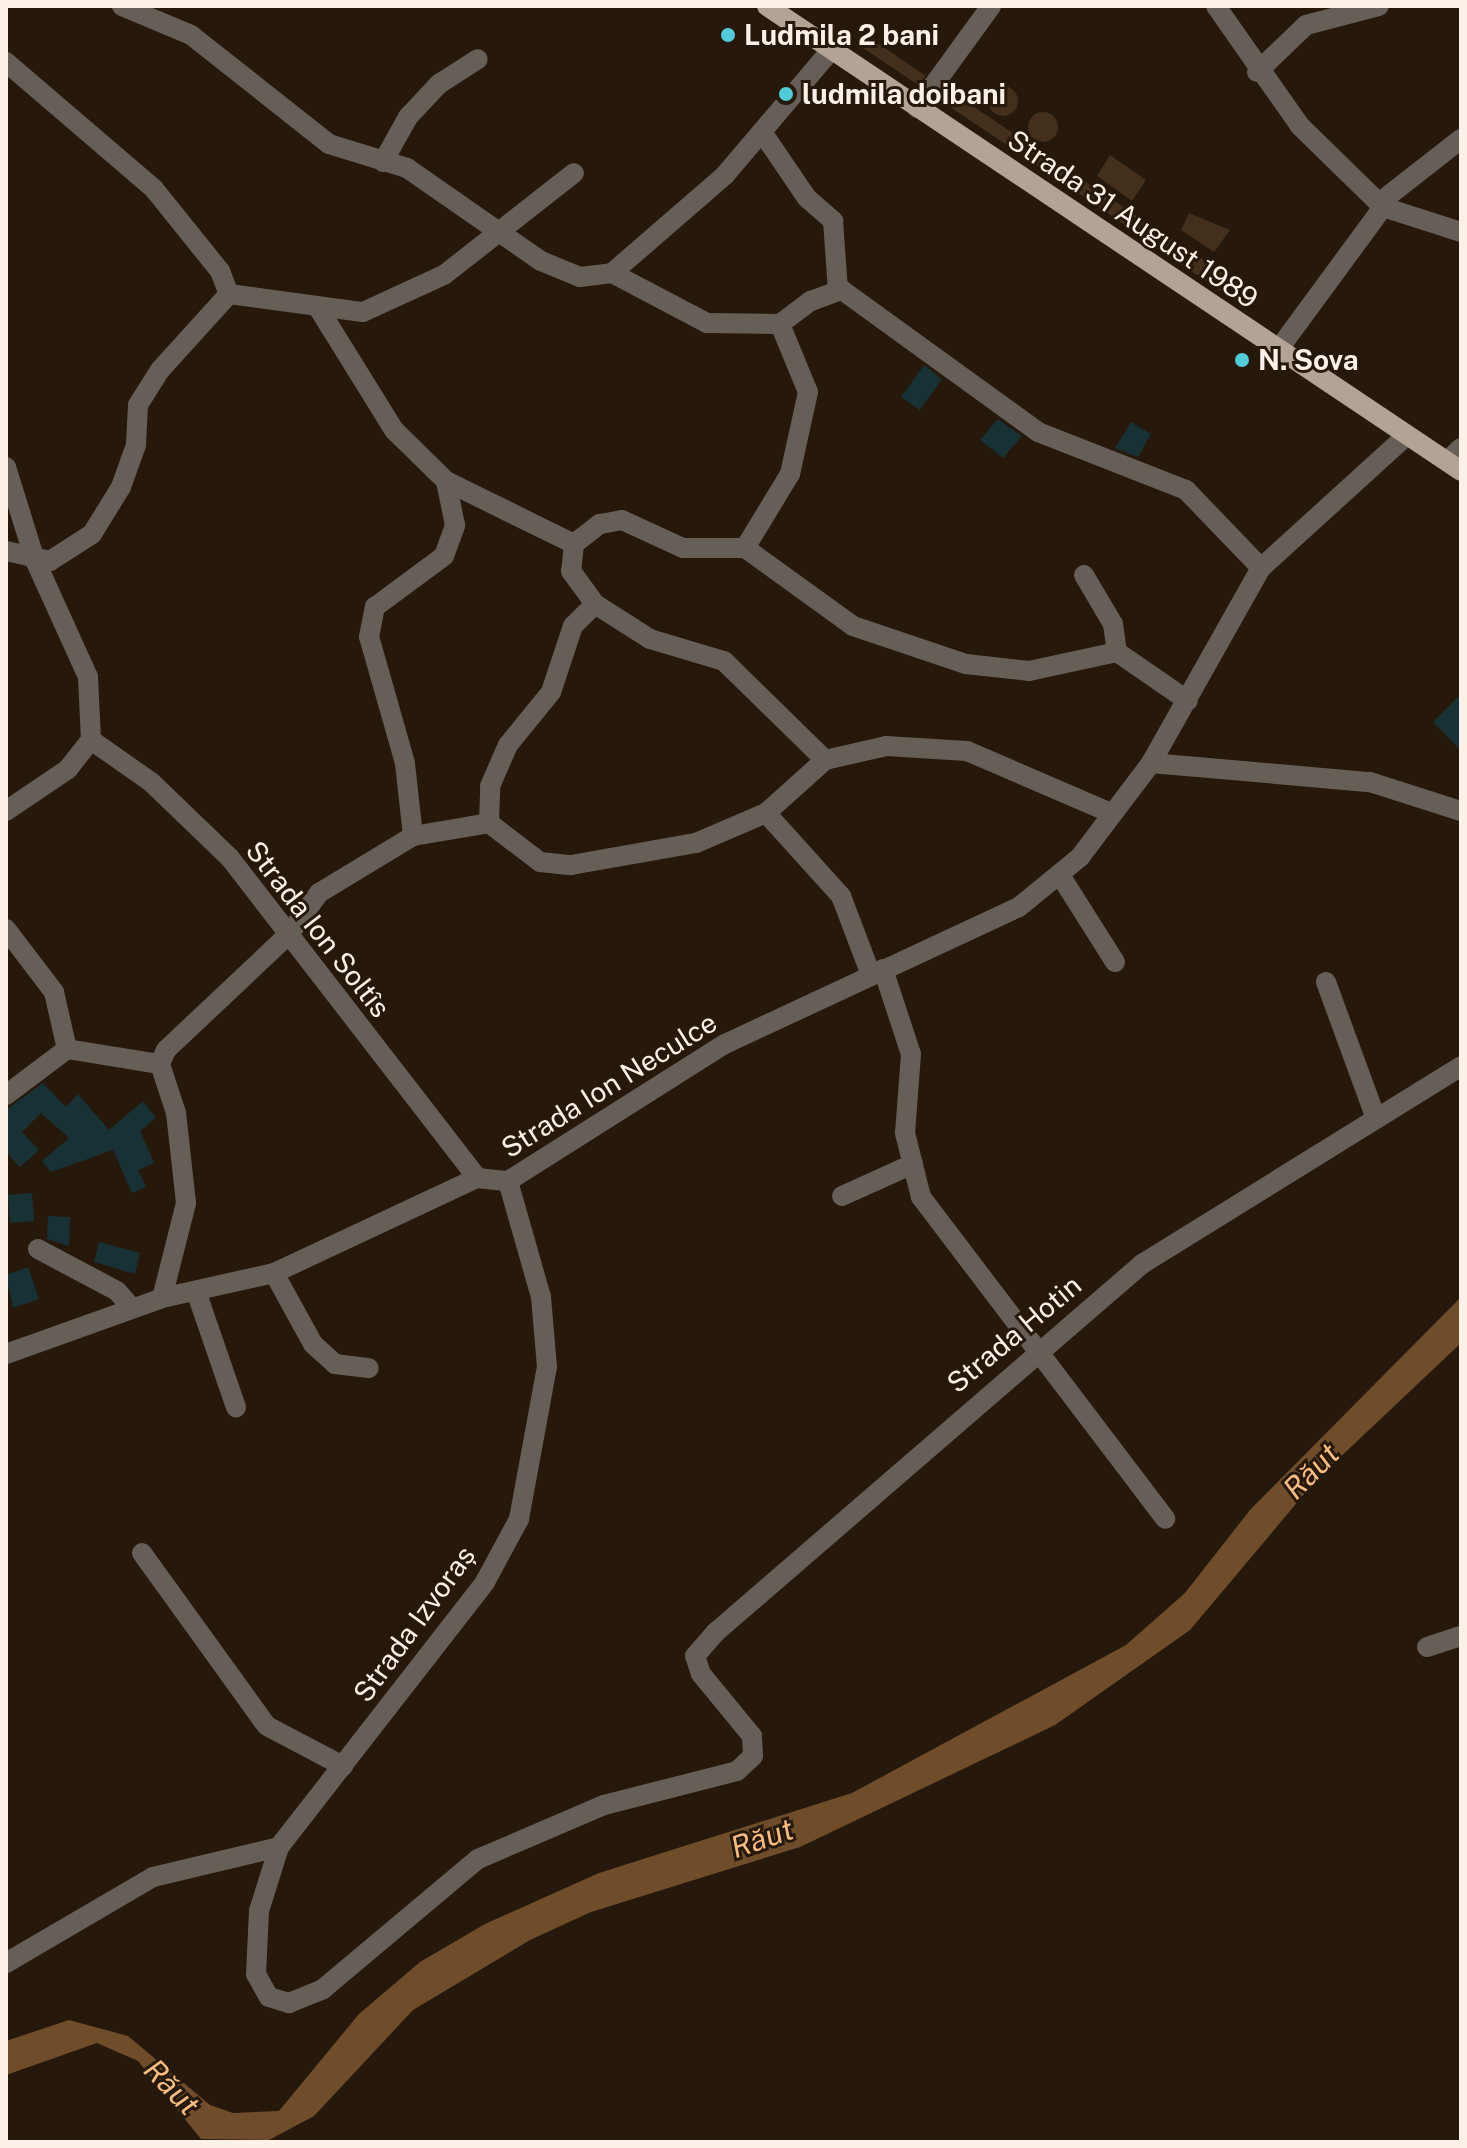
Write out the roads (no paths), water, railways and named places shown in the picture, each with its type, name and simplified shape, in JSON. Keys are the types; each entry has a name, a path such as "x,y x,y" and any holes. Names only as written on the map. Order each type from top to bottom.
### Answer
{"main road":[{"name":"Strada 31 August 1989","path":"772,7 831,50 1406,436 1456,460"}],"street":[{"path":"122,6 191,35 329,144 407,168 564,274 612,273 707,323 780,324 838,290"},
{"path":"917,108 991,6"},
{"path":"1216,6 1257,72 1381,205 1461,232"},
{"path":"1257,72 1306,15 1379,6"},
{"path":"612,273 764,135 831,50"},
{"path":"383,162 408,117 439,84 478,59"},
{"path":"6,62 154,189 220,271 229,294"},
{"path":"764,135 807,198 833,221 838,290"},
{"path":"1278,350 1381,205 1461,139"},
{"path":"229,294 284,296 319,309 363,312 415,293 574,173"},
{"path":"838,290 1038,432 1186,490 1261,568"},
{"path":"6,551 35,560 71,554 92,534 121,487 136,445 138,405 229,294"},
{"path":"319,309 394,430 446,481 574,544"},
{"path":"745,548 790,474 808,392 780,324"},
{"name":"Strada Ion Neculce","path":"6,1354 162,1298 197,1294 274,1273 477,1178 508,1181 725,1044 1019,907 1060,875 1151,763 1261,568 1406,436"},
{"path":"6,467 35,560 88,677 91,740 68,769 6,811"},
{"path":"413,836 405,763 369,637 375,607 444,556 455,525 446,481"},
{"path":"825,760 724,661 650,639 595,604 571,571 574,544 600,524 622,520 683,548 745,548 853,626 919,651 1029,671 1117,652 1188,701"},
{"path":"1084,575 1113,624 1117,652"},
{"path":"489,823 490,786 508,745 551,692 573,626 595,604"},
{"name":"Strada Ion Soltîs","path":"91,740 151,782 230,858 477,1178"},
{"path":"162,1298 186,1203 176,1113 160,1064 174,1040 289,934 319,893 413,836 489,823 540,862 571,865 696,843 766,813 825,760 886,746 939,745 1035,776 1111,813"},
{"path":"1151,763 1370,782 1461,811"},
{"path":"766,813 841,896 911,1054 905,1133 921,1197 1165,1519"},
{"path":"1060,875 1115,962"},
{"path":"6,929 54,992 67,1049"},
{"path":"1326,982 1375,1116"},
{"path":"6,1095 67,1049 160,1064"},
{"name":"Strada Hotin","path":"279,1847 259,1911 256,1974 269,1997 289,2003 323,1989 478,1859 604,1805 737,1771 753,1756 752,1736 701,1674 695,1656 716,1632 1035,1351 1142,1264 1375,1116 1461,1066"},
{"path":"842,1196 913,1164"},
{"name":"Strada Izvoraș","path":"279,1847 485,1582 519,1519 547,1367 541,1297 508,1181"},
{"path":"38,1249 117,1291 132,1308"},
{"path":"274,1273 313,1344 335,1364 369,1368"},
{"path":"197,1294 236,1407"},
{"path":"142,1553 267,1726 343,1766"},
{"path":"1427,1647 1461,1636"},
{"path":"6,1963 153,1877 279,1847"}],"water":[{"name":"Răut","path":"1461,1297 1461,1343 1316,1480 1190,1630 1055,1725 800,1847 591,1912 530,1940 413,2010 314,2116 269,2140 201,2139 138,2061 97,2043 6,2075 6,2041 69,2020 128,2036 210,2105 233,2113 279,2111 359,2014 420,1962 485,1924 599,1873 852,1793 1126,1645 1185,1593 1250,1510"}],"place":[{"name":"Ludmila 2 bani","path":"728,35"},
{"name":"ludmila doibani","path":"786,94"},
{"name":"N. Sova","path":"1242,360"}]}
